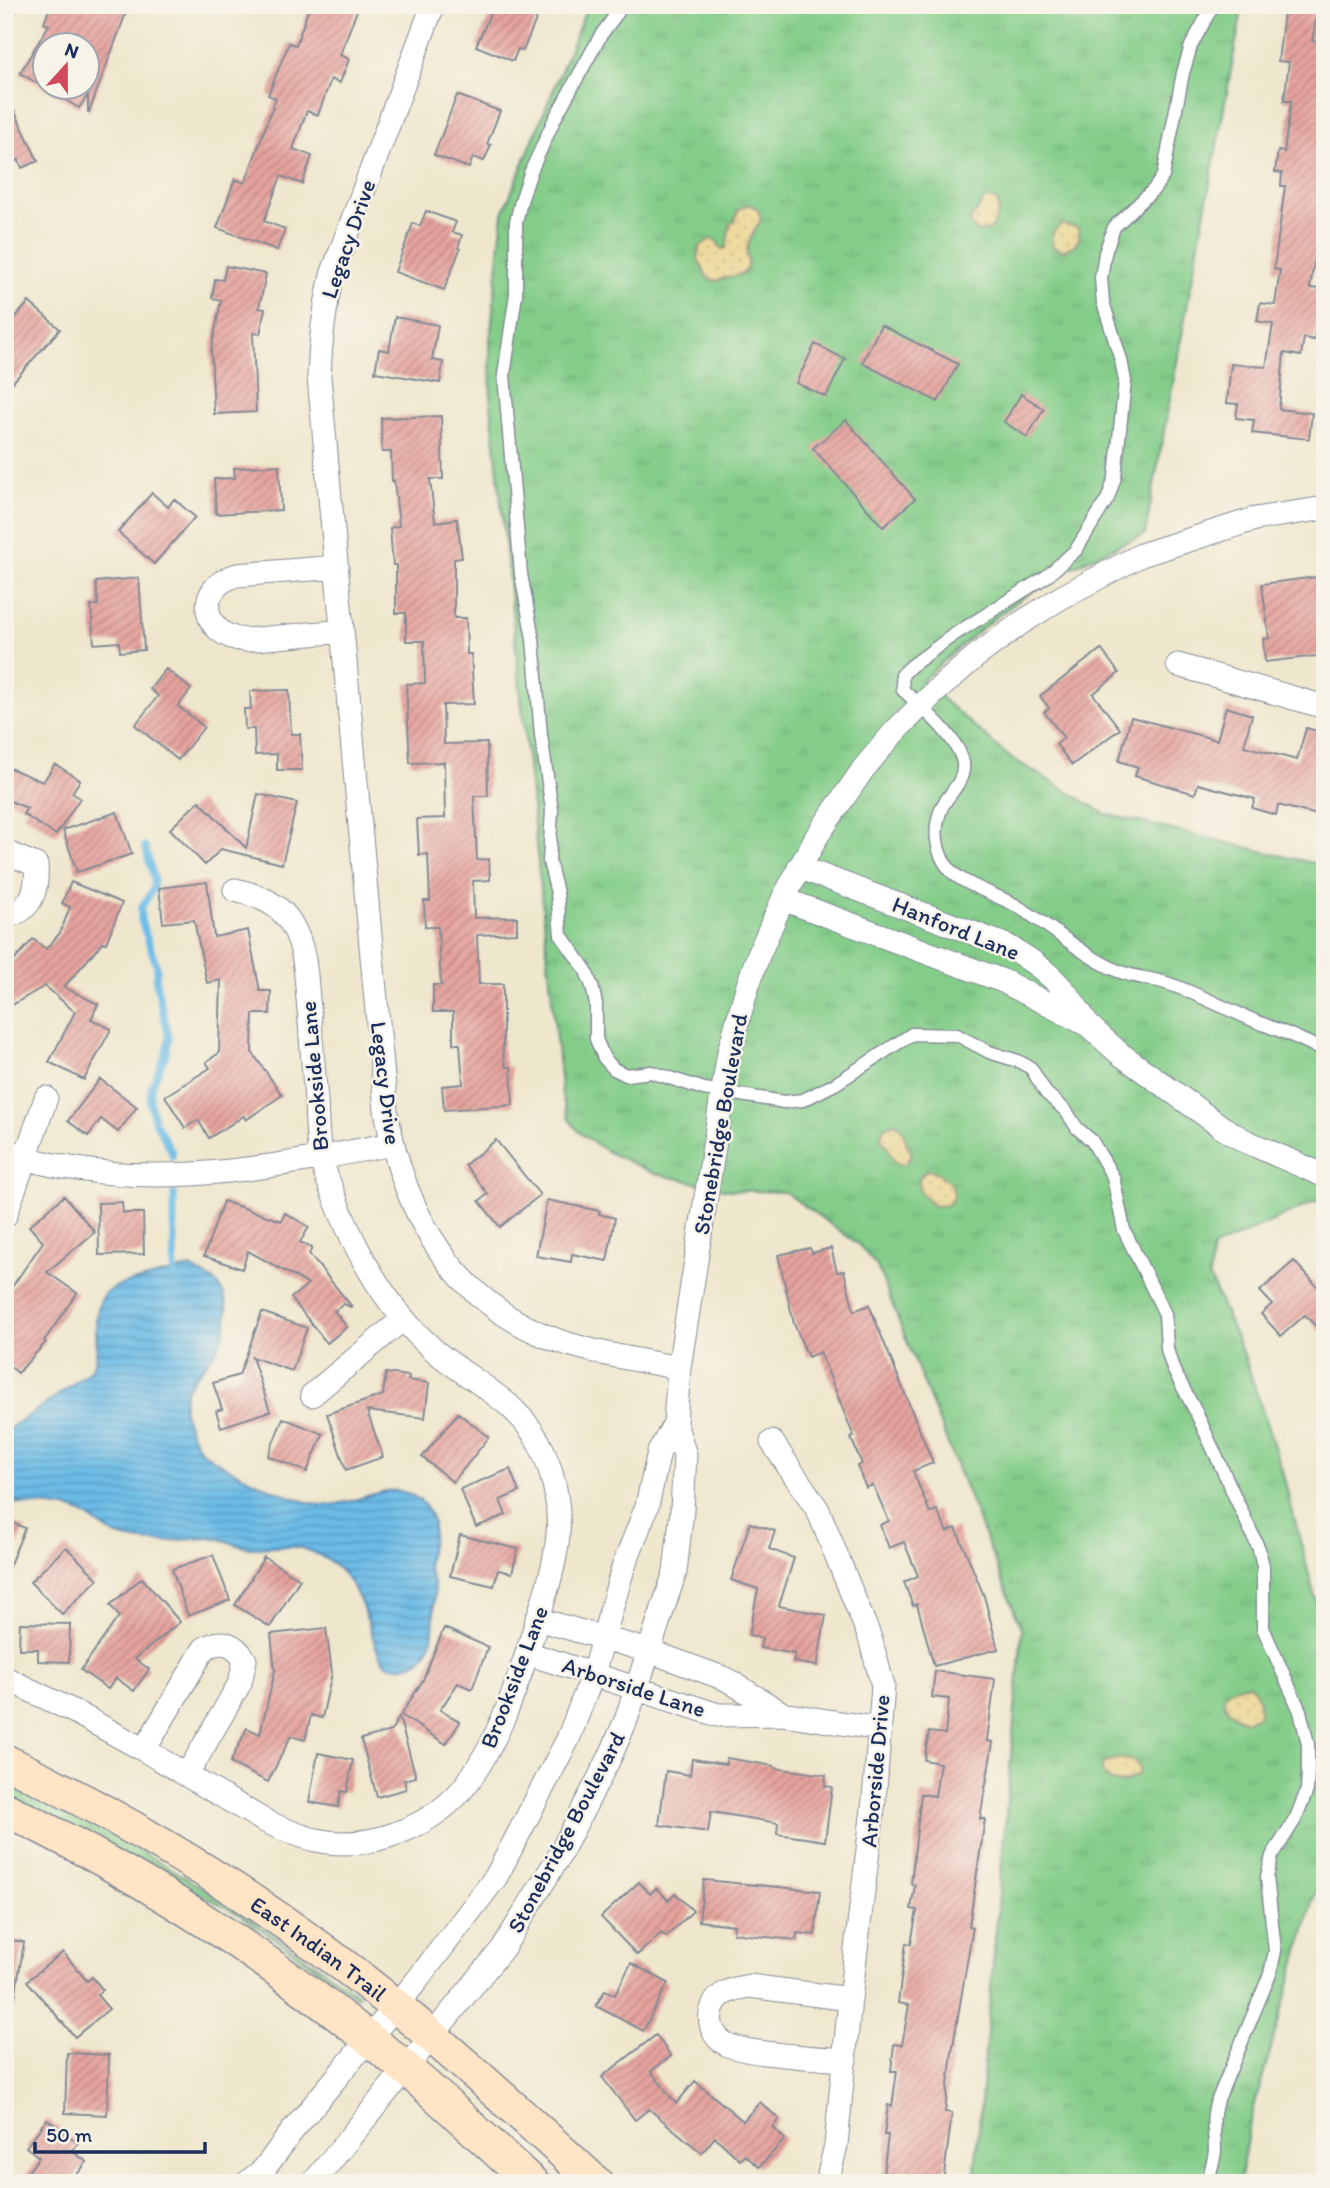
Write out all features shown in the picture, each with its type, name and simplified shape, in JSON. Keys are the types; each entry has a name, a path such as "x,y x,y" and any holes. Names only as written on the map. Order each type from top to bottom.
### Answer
{"main road":[{"name":"East Indian Trail","path":"5,1761 131,1828 233,1890 396,2006 596,2183"},
{"name":"East Indian Trail","path":"5,1810 99,1858 217,1929 309,1992 405,2069 532,2183"}],"street":[{"name":"Legacy Drive","path":"433,5 332,275 322,319 319,377 386,1110 392,1144 406,1189 430,1238 473,1289 502,1311 557,1340 679,1368"},
{"name":"Stonebridge Boulevard","path":"313,2183 503,1948 558,1858 626,1720 675,1572 685,1455 675,1423 679,1368 729,1052 747,988 799,867 837,805 864,768 920,707 975,657 1021,623 1062,597 1141,555 1255,519 1325,508"},
{"path":"337,567 225,578 215,586 209,598 208,611 211,623 232,639 342,631"},
{"path":"1178,666 1325,707"},
{"path":"5,852 36,865 38,880 29,904 18,914 5,916"},
{"name":"Hanford Lane","path":"799,867 1007,946 1024,955 1049,973 1073,1000 1088,1025"},
{"name":"Brookside Lane","path":"5,1678 144,1750 263,1820 288,1831 317,1840 344,1843 378,1839 414,1826 443,1808 467,1784 499,1727 527,1653 555,1563 560,1531 554,1477 543,1449 527,1423 510,1404 451,1364 403,1320 362,1260 320,1158 306,972 299,940 291,922 275,905 257,895 234,890"},
{"name":"Hanford Lane","path":"783,900 1003,981 1088,1025 1119,1053 1223,1128 1245,1141 1325,1176"},
{"path":"5,1216 14,1154 46,1098"},
{"path":"14,1154 100,1173 153,1177 320,1158 392,1144"},
{"path":"312,1395 403,1320"},
{"name":"Stonebridge Boulevard","path":"247,2183 264,2169 496,1877 563,1750 593,1674 623,1568 647,1506 659,1452 675,1423"},
{"name":"Arborside Drive","path":"772,1442 818,1510 870,1638 883,1686 836,2145 827,2183"},
{"name":"Arborside Lane","path":"537,1619 649,1651 726,1679 783,1714"},
{"path":"144,1750 204,1649 213,1643 232,1645 240,1651 245,1660 240,1682 187,1774"},
{"name":"Arborside Lane","path":"527,1653 718,1715 783,1714 880,1729"},
{"path":"845,2060 744,2049 726,2044 715,2035 710,2023 713,2007 722,1993 736,1988 749,1986 850,1999"}],"lane":[{"path":"623,5 601,35 555,118 531,172 516,222 516,294 504,375 521,574 533,639 541,736 552,810 549,862 557,893 561,935 585,969 592,986 596,1004 596,1039 604,1058 614,1069 626,1075 651,1072 704,1089 784,1102 803,1100 835,1084 912,1034 957,1035 989,1052 1031,1068 1046,1093 1092,1141 1113,1177 1124,1230 1165,1314 1167,1349 1173,1369 1196,1412 1259,1549 1263,1566 1263,1628 1300,1711 1308,1744 1307,1790 1296,1818 1272,1856 1268,1868 1275,1951 1270,1974 1212,2116 1215,2150 1209,2183"},
{"path":"1213,5 1192,46 1183,72 1163,176 1154,189 1114,227 1105,253 1101,278 1103,302 1125,381 1115,477 1108,498 1076,550 1048,576 952,636 902,675 903,690 948,735 963,764 962,776 943,806 936,839 950,870 961,879 1037,917 1116,970 1135,977 1165,982 1201,996 1306,1041 1325,1052"}],"green space":[{"path":"588,5 1243,5 1145,534 1089,559 1038,587 978,632 922,681 1008,756 1106,814 1325,866 1325,1197 1213,1248 1209,1276 1246,1361 1281,1467 1316,1602 1325,1657 1325,1860 1250,2121 1239,2183 974,2183 1022,1630 877,1266 858,1244 785,1192 728,1190 653,1173 606,1151 579,1132 569,1119 562,1097 491,405 490,341 503,213"},
{"path":"5,1776 67,1807 228,1903 358,1994 356,1997 239,1914 5,1794"},
{"path":"445,2079 560,2183 552,2183 442,2082"}],"sand":[{"path":"985,199 997,202 999,212 992,229 978,232 971,226 970,221"},
{"path":"747,205 758,210 761,219 748,246 747,268 739,274 718,281 708,279 698,259 699,247 710,239 716,240 721,249 726,248 730,223 734,222 738,210"},
{"path":"1062,224 1079,228 1079,239 1075,245 1063,251 1052,246 1051,242 1053,233"},
{"path":"895,1123 902,1129 912,1154 906,1164 898,1164 895,1161 880,1138 884,1127"},
{"path":"926,1170 935,1171 952,1184 954,1196 948,1205 934,1206 919,1191 919,1178"},
{"path":"1248,1684 1257,1694 1260,1708 1257,1717 1246,1721 1233,1714 1226,1706 1224,1697 1228,1691"},
{"path":"1117,1758 1134,1761 1140,1768 1138,1775 1123,1783 1111,1781 1102,1773 1102,1764"}],"water":[{"path":"191,1268 215,1282 220,1288 227,1313 225,1330 219,1345 192,1380 184,1398 187,1423 195,1443 213,1459 244,1476 314,1504 341,1503 386,1491 404,1492 419,1500 430,1514 433,1523 428,1565 434,1592 432,1640 421,1659 400,1666 390,1666 385,1662 377,1650 354,1588 327,1559 306,1549 247,1548 214,1538 156,1542 128,1539 117,1536 77,1511 5,1501 5,1430 65,1390 92,1367 96,1352 97,1312 104,1296 124,1284"}],"building":[{"path":"51,5 115,5 127,10 102,77 102,32 45,32 49,25 44,23"},
{"path":"310,5 359,5 340,55 349,59 340,83 331,79 318,115 307,111 293,149 312,156 302,184 281,176 264,221 285,229 277,250 217,228 235,179 245,183 276,98 268,95 289,43 296,45"},
{"path":"494,5 542,5 523,51 518,49 513,61 476,46"},
{"path":"1285,5 1319,5 1312,41 1325,43 1325,99 1322,121 1325,122 1325,229 1322,251 1316,250 1310,288 1322,289 1314,340 1304,338 1301,356 1284,353 1279,409 1312,413 1309,439 1252,433 1254,420 1236,418 1238,404 1227,403 1231,364 1266,367 1273,324 1257,321 1260,303 1275,305 1280,270 1274,269 1285,186 1281,186 1282,173 1275,172 1278,151 1284,152 1291,101 1284,101 1289,62 1278,61"},
{"path":"32,53 32,80 20,73"},
{"path":"5,91 38,161 22,168 19,160 5,167"},
{"path":"457,95 500,111 487,144 491,145 484,161 473,157 469,168 434,155"},
{"path":"69,102 83,102 79,108"},
{"path":"426,211 456,222 452,232 462,235 458,248 460,249 444,290 395,272 413,223 420,226"},
{"path":"226,266 266,274 259,308 265,309 260,334 253,333 256,412 214,414 211,351 221,300 212,298 215,279 223,280"},
{"path":"29,302 60,329 5,391 5,329"},
{"path":"395,317 438,325 432,360 443,362 440,383 375,372 379,349 389,351"},
{"path":"881,325 958,364 938,402 862,363"},
{"path":"815,344 845,359 826,397 796,383"},
{"path":"1021,394 1044,409 1027,437 1004,422"},
{"path":"441,416 443,479 430,479 435,522 457,519 462,558 454,559 454,618 466,618 467,654 471,654 474,704 443,705 444,744 487,743 488,796 474,796 477,860 489,859 490,880 473,881 474,918 517,917 517,933 477,935 479,984 503,984 503,1054 506,1067 511,1067 513,1105 444,1110 442,1086 463,1084 460,1044 453,1044 453,1012 433,1012 433,985 441,985 438,927 425,927 424,901 430,901 428,854 419,855 417,819 445,818 444,762 410,763 406,684 425,683 424,641 406,641 406,613 396,613 396,565 393,565 390,528 399,526 394,480 392,481 391,452 382,452 381,418"},
{"path":"846,420 915,499 883,527 813,448"},
{"path":"279,465 281,510 216,514 214,479 235,478 234,468"},
{"path":"152,493 168,507 174,499 195,517 154,564 118,532"},
{"path":"1325,576 1325,604 1319,605 1325,655 1265,662 1263,639 1269,638 1262,584"},
{"path":"139,578 144,650 120,652 119,642 94,644 91,606 98,605 96,582"},
{"path":"1101,649 1119,673 1093,694 1120,729 1072,765 1056,744 1064,738 1044,712 1049,708 1040,696"},
{"path":"166,669 191,689 178,706 204,727 178,760 135,725 158,696 150,689"},
{"path":"289,690 291,734 300,734 302,770 277,770 277,754 255,755 254,729 245,729 244,709 251,709 250,691"},
{"path":"1226,707 1252,715 1244,746 1297,760 1306,728 1325,733 1325,817 1278,805 1276,815 1252,808 1255,799 1198,784 1195,794 1135,776 1138,767 1119,761 1131,717 1217,740"},
{"path":"55,764 80,780 72,793 80,798 56,835 23,814 27,808 5,799 5,766 43,782"},
{"path":"258,794 297,803 282,864 221,849 205,865 170,829 199,801 246,848"},
{"path":"117,812 132,854 77,872 63,830"},
{"path":"71,882 122,903 106,943 103,942 64,987 98,1004 91,1019 111,1029 84,1080 49,1062 75,1012 45,986 5,1009 5,971 33,939 46,949 60,933 70,907 62,903"},
{"path":"207,882 214,937 248,930 260,991 271,991 270,1014 253,1014 252,1052 282,1095 246,1120 244,1116 209,1138 198,1120 185,1128 165,1096 210,1068 206,1062 219,1053 221,980 207,983 194,920 163,923 159,888"},
{"path":"100,1079 137,1107 118,1132 101,1119 88,1136 68,1121"},
{"path":"496,1140 540,1195 500,1227 479,1201 488,1194 465,1165"},
{"path":"64,1196 95,1232 47,1272 77,1293 44,1341 46,1342 18,1373 5,1362 5,1297 43,1242 29,1226"},
{"path":"547,1200 600,1211 599,1214 615,1218 607,1261 572,1254 571,1262 536,1256"},
{"path":"223,1201 281,1221 285,1213 309,1227 300,1242 312,1248 309,1254 353,1308 344,1304 334,1311 347,1327 327,1343 291,1298 308,1284 248,1251 242,1269 204,1256"},
{"path":"122,1202 123,1213 143,1213 144,1254 99,1255 98,1203"},
{"path":"810,1248 812,1253 831,1248 837,1272 844,1271 854,1311 869,1305 933,1463 913,1471 930,1513 937,1510 947,1532 956,1528 984,1596 998,1649 934,1666 917,1604 913,1606 904,1582 918,1576 904,1542 889,1548 880,1525 889,1521 873,1485 866,1488 857,1466 862,1464 851,1438 854,1437 820,1352 808,1357 794,1324 778,1255"},
{"path":"1294,1261 1325,1295 1325,1336 1305,1315 1281,1336 1261,1314 1272,1304 1260,1291"},
{"path":"262,1312 307,1328 292,1371 252,1357 270,1411 221,1427 216,1411 222,1409 213,1383 239,1375"},
{"path":"386,1373 409,1376 408,1380 429,1383 425,1418 367,1411 383,1457 346,1470 327,1414 383,1395"},
{"path":"458,1413 489,1437 453,1482 422,1457"},
{"path":"283,1418 323,1434 307,1472 268,1456"},
{"path":"510,1469 519,1492 500,1500 506,1515 476,1527 460,1489"},
{"path":"5,1520 25,1528 5,1576"},
{"path":"750,1523 775,1531 769,1549 794,1558 779,1606 826,1615 817,1666 793,1662 795,1654 760,1648 762,1638 749,1635 758,1589 731,1580"},
{"path":"460,1535 518,1549 512,1573 498,1570 494,1586 450,1576"},
{"path":"66,1547 98,1579 62,1614 30,1582"},
{"path":"213,1555 230,1600 188,1616 172,1569"},
{"path":"264,1557 300,1579 270,1627 235,1605"},
{"path":"142,1578 180,1622 135,1659 149,1669 134,1691 116,1678 108,1689 81,1670 119,1616 110,1605"},
{"path":"20,1623 70,1624 69,1662 38,1661 38,1649 19,1649"},
{"path":"326,1628 332,1673 322,1718 311,1715 305,1740 291,1736 268,1782 230,1763 247,1728 260,1734 275,1671 271,1634"},
{"path":"444,1628 488,1647 472,1689 458,1683 440,1710 460,1722 446,1744 401,1715 423,1680"},
{"path":"935,1671 995,1679 987,1741 993,1742 980,1819 985,1819 969,1926 973,1927 945,2112 952,2113 943,2183 882,2183 888,2135 884,2135 888,2105 892,2106 897,2071 891,2071 894,2044 902,2045 909,2005 898,2003 906,1943 911,1944 917,1910 911,1909 915,1885 911,1884 921,1794 935,1796 940,1763 924,1760 929,1732 945,1734 949,1699 932,1697"},
{"path":"399,1717 416,1777 404,1780 406,1789 377,1797 361,1739 391,1731"},
{"path":"318,1753 353,1760 347,1792 341,1791 338,1807 309,1802"},
{"path":"727,1758 826,1775 825,1786 832,1787 825,1841 777,1834 778,1823 711,1812 708,1832 659,1825 666,1771 690,1775 692,1759 726,1764"},
{"path":"704,1880 820,1891 815,1935 797,1933 796,1940 757,1936 733,1933 734,1925 699,1921"},
{"path":"639,1882 650,1894 656,1888 668,1900 675,1893 693,1911 666,1937 661,1933 637,1955 601,1917"},
{"path":"5,1939 24,1942 15,1998 5,1997"},
{"path":"63,1952 87,1981 92,1977 103,1990 97,1995 109,2009 75,2037 27,1981"},
{"path":"631,1963 668,1983 643,2031 596,2006 605,1990 615,1995"},
{"path":"656,2035 671,2056 651,2071 676,2104 695,2081 743,2121 760,2102 779,2119 772,2127 785,2139 759,2167 745,2155 740,2160 715,2137 702,2153 649,2109 635,2120 602,2077"},
{"path":"67,2053 109,2055 107,2115 65,2113"},
{"path":"47,2119 78,2143 72,2151 87,2162 70,2183 20,2183 39,2157 26,2147"}],"waterway":[{"path":"145,846 154,879 153,889 141,908 141,920 157,967 156,983 169,1037 166,1053 151,1088 150,1103 155,1122 172,1156"},
{"path":"174,1194 174,1272"}]}
